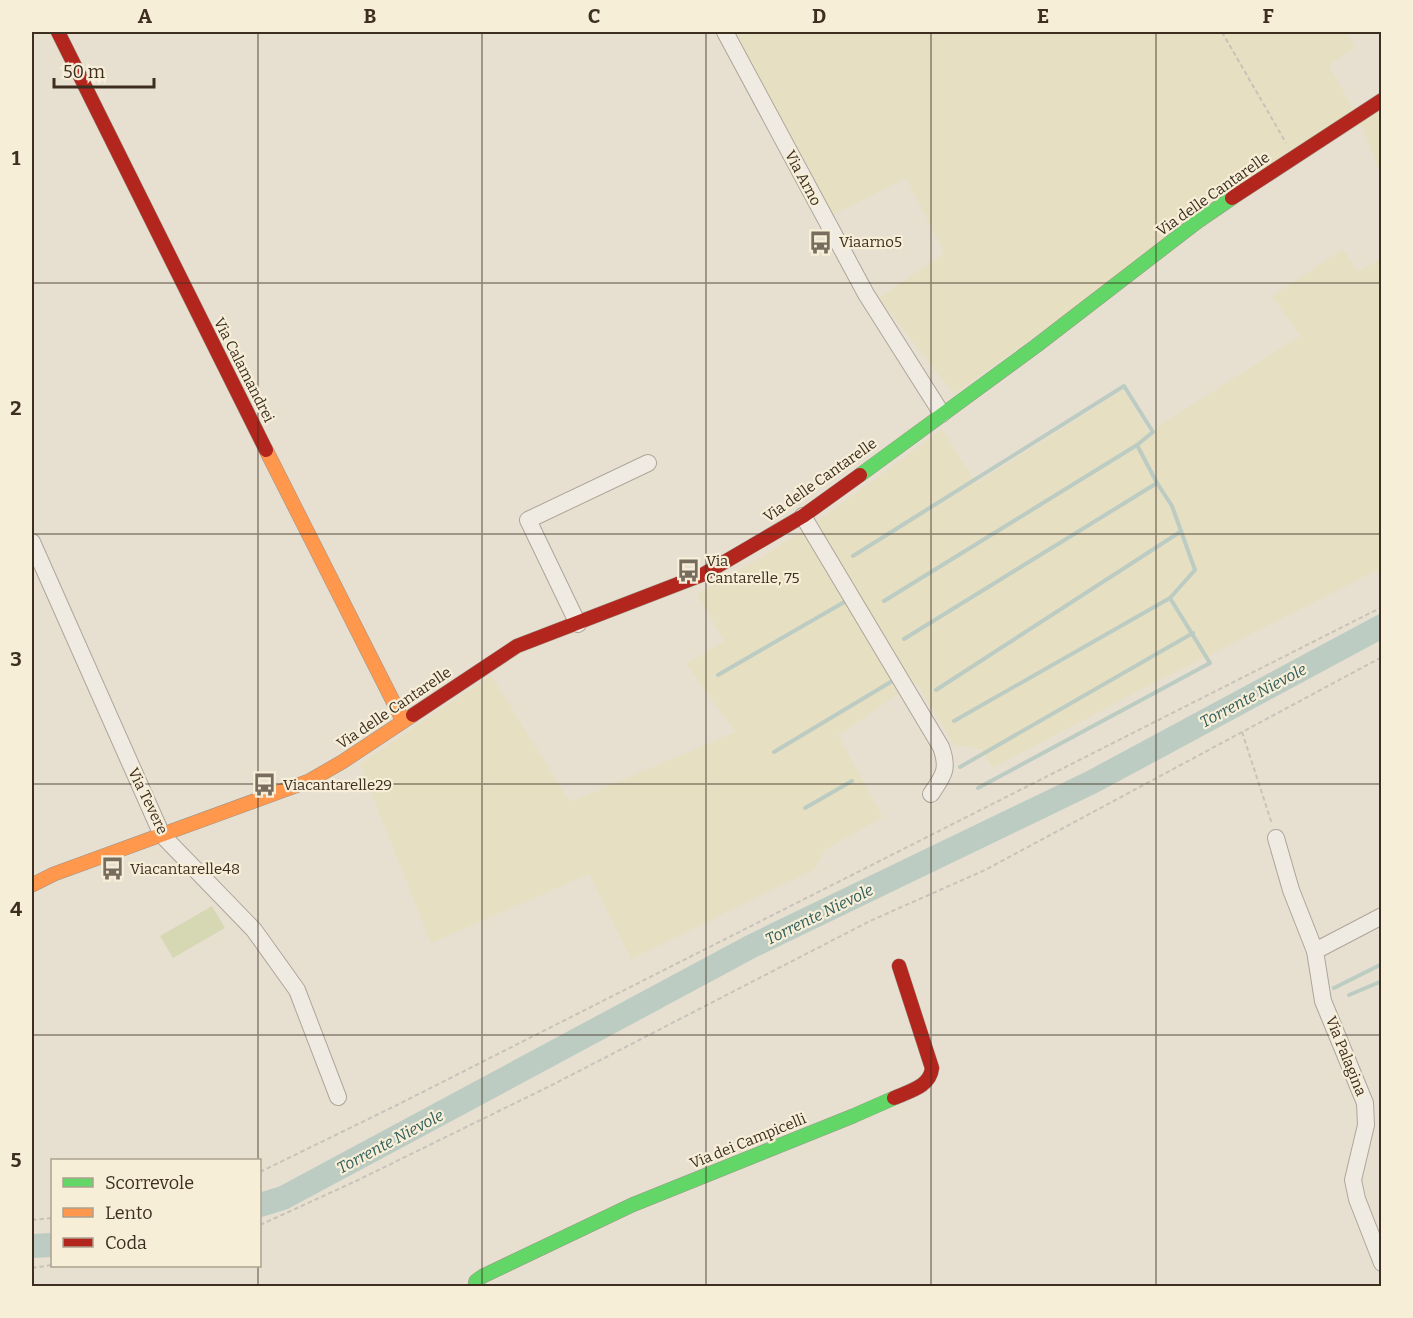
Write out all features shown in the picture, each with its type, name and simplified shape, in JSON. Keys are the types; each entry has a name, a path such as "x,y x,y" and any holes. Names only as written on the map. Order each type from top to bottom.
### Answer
{"street":[{"name":"Via Calamandrei","path":"58,32 204,329 403,721"},
{"name":"Via Arno","path":"725,32 866,294 942,414"},
{"name":"Via delle Cantarelle","path":"32,885 54,874 309,781 342,762 517,646 704,574 802,516 1036,346 1197,222 1382,100"},
{"path":"578,624 528,520 648,463"},
{"path":"802,516 941,747 946,767 931,794"},
{"name":"Via Tevere","path":"32,542 162,836 254,930 297,990 338,1097"},
{"name":"Via Palagina","path":"1276,838 1291,890 1315,951 1323,1001 1365,1103 1366,1125 1353,1170 1353,1180 1357,1199 1382,1263"},
{"path":"1315,951 1382,916"},
{"name":"Via dei Campicelli","path":"475,1287 476,1281 483,1276 632,1205 853,1116 924,1084 931,1077 932,1068 899,966"}],"path":[{"path":"1222,32 1295,158"},
{"path":"261,1172 471,1068 1382,607"},
{"path":"261,1225 356,1181 550,1086 870,921 985,870 1382,657"},
{"path":"1242,732 1276,838"},
{"path":"32,1220 51,1218"},
{"path":"32,1268 51,1265"}],"shaded area":[{"path":"734,32 1347,32 1355,48 1329,65 1353,109 954,394 879,298 944,253 906,178 831,216"},
{"path":"1381,110 1381,174 1360,123"},
{"path":"1343,249 1358,272 1381,258 1381,568 993,768 981,749 954,745 916,682 838,735 883,817 825,850 815,869 631,959 589,874 431,943 360,764 491,675 570,802 735,732 686,664 724,641 697,594 760,558 819,520 942,429 976,483 1123,390 1149,432 1300,336 1272,296"}],"green space":[{"path":"212,906 225,928 173,958 160,936"}],"waterway":[{"path":"853,556 1124,386 1153,432 1137,445 1172,506 1195,570 1170,598 1210,663 978,788"},
{"path":"884,601 1137,445"},
{"path":"904,639 1157,483"},
{"path":"936,690 1180,532"},
{"path":"954,721 1170,598"},
{"path":"718,675 846,601"},
{"name":"Torrente Nievole","path":"261,1205 283,1198 752,946 1092,782 1382,626"},
{"path":"960,767 1193,633"},
{"path":"774,752 894,680"},
{"path":"805,808 852,781"},
{"path":"1334,988 1382,964"},
{"path":"1349,995 1382,981"},
{"name":"Torrente Nievole","path":"32,1246 51,1245"}],"traffic: fast":[{"path":"860,475 1232,198"},
{"path":"475,1286 476,1281 483,1276 632,1205 894,1098"}],"traffic: slow":[{"path":"266,450 403,721"},
{"path":"32,885 54,874 309,781 413,715"}],"traffic: jam":[{"path":"58,32 266,450"},
{"path":"1232,198 1382,100"},
{"path":"413,715 517,646 704,574 803,516 860,475"},
{"path":"894,1098 923,1084 932,1068 899,966"}],"place":[{"name":"Viaarno5","path":"821,242"},
{"name":"Via Cantarelle, 75","path":"688,570"},
{"name":"Viacantarelle29","path":"265,785"},
{"name":"Viacantarelle48","path":"112,869"}]}
